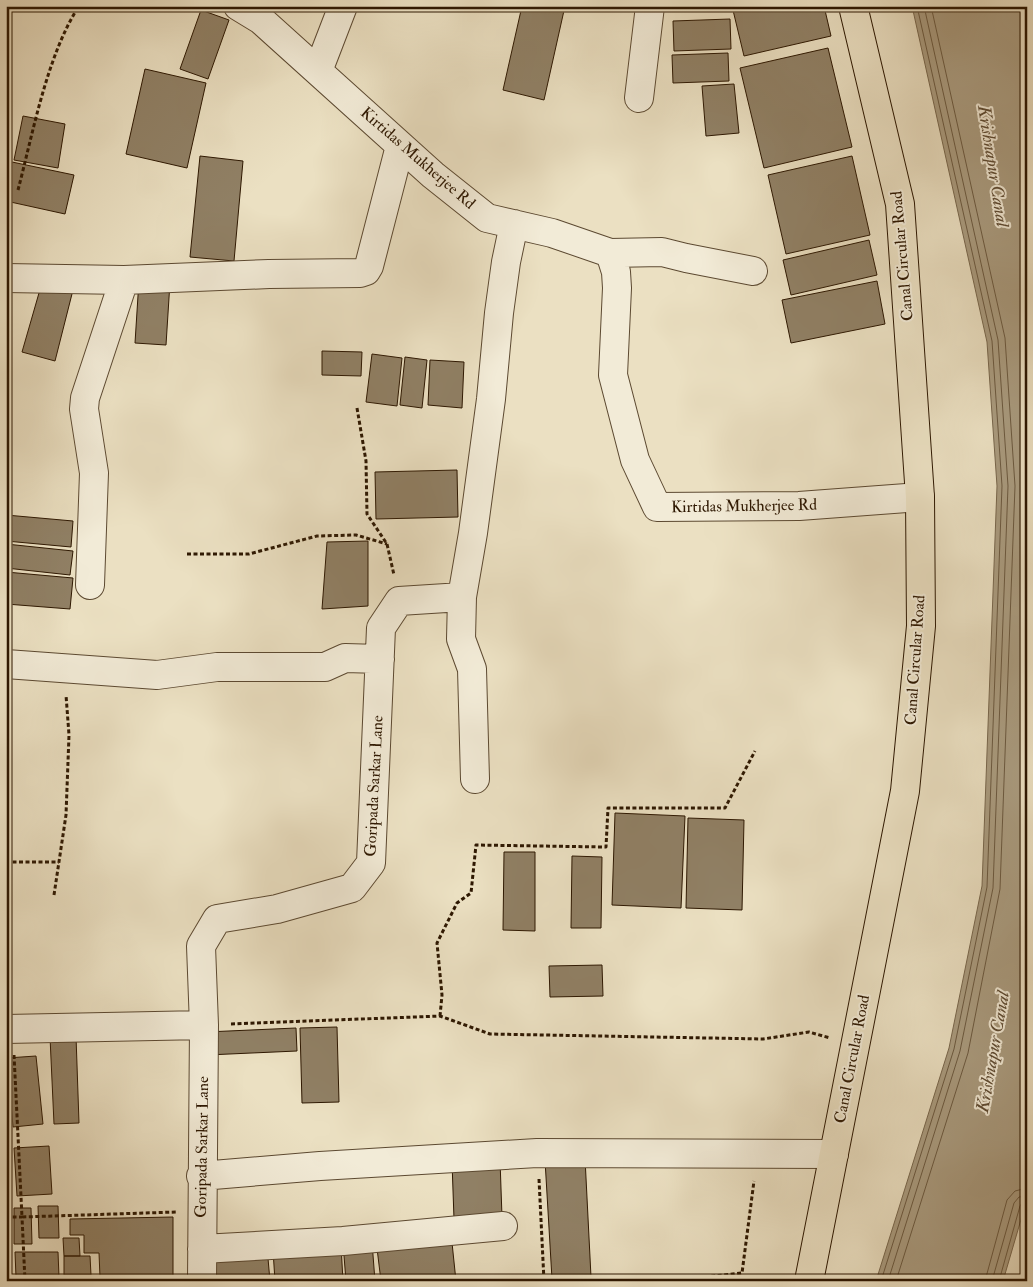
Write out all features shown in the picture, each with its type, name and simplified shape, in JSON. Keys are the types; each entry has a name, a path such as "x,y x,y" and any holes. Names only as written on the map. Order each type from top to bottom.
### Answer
{"main road":[{"name":"Canal Circular Road","path":"809,1281 905,791 921,626 920,497 900,204 853,6"}],"street":[{"name":"Kirtidas Mukherjee Rd","path":"238,6 262,20 400,146 487,218 552,233 610,253 616,272 617,288 613,375 635,460 657,507 799,506 920,497"},
{"path":"318,71 343,6"},
{"path":"639,98 650,6"},
{"path":"6,278 124,280 269,274 360,273 366,271 369,266 400,146"},
{"path":"475,779 472,669 461,638 462,597 491,399 503,279 514,224"},
{"path":"610,253 662,252 753,271"},
{"path":"90,585 94,472 84,398 124,280"},
{"path":"399,601 462,597"},
{"name":"Goripada Sarkar Lane","path":"202,1281 204,1025 201,946 217,919 277,909 352,888 371,863 382,628 399,601"},
{"path":"6,664 157,675 217,667 325,667 346,658 380,659"},
{"path":"9,1029 204,1025"},
{"path":"202,1176 320,1166 538,1154 834,1154"},
{"path":"202,1249 343,1241 503,1226"}],"path":[{"path":"18,190 46,85 67,24 79,6"},
{"path":"357,408 366,460 367,514 387,544 399,601"},
{"path":"187,554 249,554 317,536 356,535 387,544"},
{"path":"54,895 66,815 69,735 64,668"},
{"path":"440,1016 442,995 437,943 457,903 471,893 476,845 499,847 606,846 608,808 725,808 755,751"},
{"path":"6,862 59,862"},
{"path":"204,1025 440,1016 490,1034 763,1039 809,1032 854,1044"},
{"path":"9,1029 25,1281"},
{"path":"538,1154 544,1281"},
{"path":"666,1281 742,1273 758,1154"},
{"path":"6,1218 202,1212"}],"water":[{"name":"Krishnapur Canal","path":"912,6 1027,6 1027,1199 1003,1281 876,1281 949,1048 982,886 997,486 987,342"}],"building":[{"path":"522,6 565,6 544,100 503,90"},
{"path":"732,6 824,6 831,36 744,56"},
{"path":"201,10 229,20 208,79 180,69"},
{"path":"730,19 731,49 674,51 673,21"},
{"path":"828,48 852,147 764,168 740,68"},
{"path":"728,53 729,81 673,83 672,55"},
{"path":"145,69 206,83 187,168 126,154"},
{"path":"734,84 739,133 706,136 702,86"},
{"path":"23,116 65,124 58,168 14,160"},
{"path":"200,156 243,161 234,261 190,257"},
{"path":"852,156 870,235 786,254 768,175"},
{"path":"12,162 74,175 65,214 6,201 6,191"},
{"path":"869,240 877,275 791,295 783,260"},
{"path":"139,280 170,282 166,345 135,343"},
{"path":"877,281 885,324 791,343 782,300"},
{"path":"41,286 74,286 55,361 22,352"},
{"path":"322,351 362,352 361,376 322,375"},
{"path":"372,354 402,358 397,406 366,402"},
{"path":"405,357 427,360 422,408 400,405"},
{"path":"430,360 464,362 462,408 428,405"},
{"path":"457,470 458,517 376,519 375,472"},
{"path":"6,515 73,521 71,547 6,541"},
{"path":"368,541 368,606 322,609 327,542"},
{"path":"6,544 73,551 70,575 6,568"},
{"path":"6,572 73,578 70,609 6,604"},
{"path":"615,813 685,816 681,908 612,905"},
{"path":"688,818 744,820 742,910 686,908"},
{"path":"504,852 535,852 535,931 503,930"},
{"path":"572,856 602,857 601,928 571,928"},
{"path":"602,965 603,996 550,997 549,966"},
{"path":"337,1027 339,1102 302,1103 300,1028"},
{"path":"296,1028 297,1051 207,1055 206,1032"},
{"path":"76,1036 79,1123 54,1124 50,1037"},
{"path":"36,1056 43,1124 13,1127 7,1058"},
{"path":"49,1146 52,1194 17,1196 14,1148"},
{"path":"585,1158 591,1277 552,1279 545,1160"},
{"path":"500,1160 502,1217 454,1219 452,1162"},
{"path":"38,1206 58,1206 59,1238 39,1238"},
{"path":"14,1208 31,1208 32,1244 14,1244"},
{"path":"173,1217 173,1276 100,1277 99,1253 84,1253 84,1235 70,1235 70,1219"},
{"path":"451,1233 456,1281 381,1281 376,1240"},
{"path":"63,1238 79,1238 80,1256 64,1256"},
{"path":"372,1242 375,1281 346,1281 343,1243"},
{"path":"341,1245 343,1281 275,1281 273,1250"},
{"path":"267,1247 270,1281 213,1281 212,1251"},
{"path":"15,1252 58,1252 59,1277 16,1277"},
{"path":"64,1256 90,1256 91,1275 64,1275"}]}
